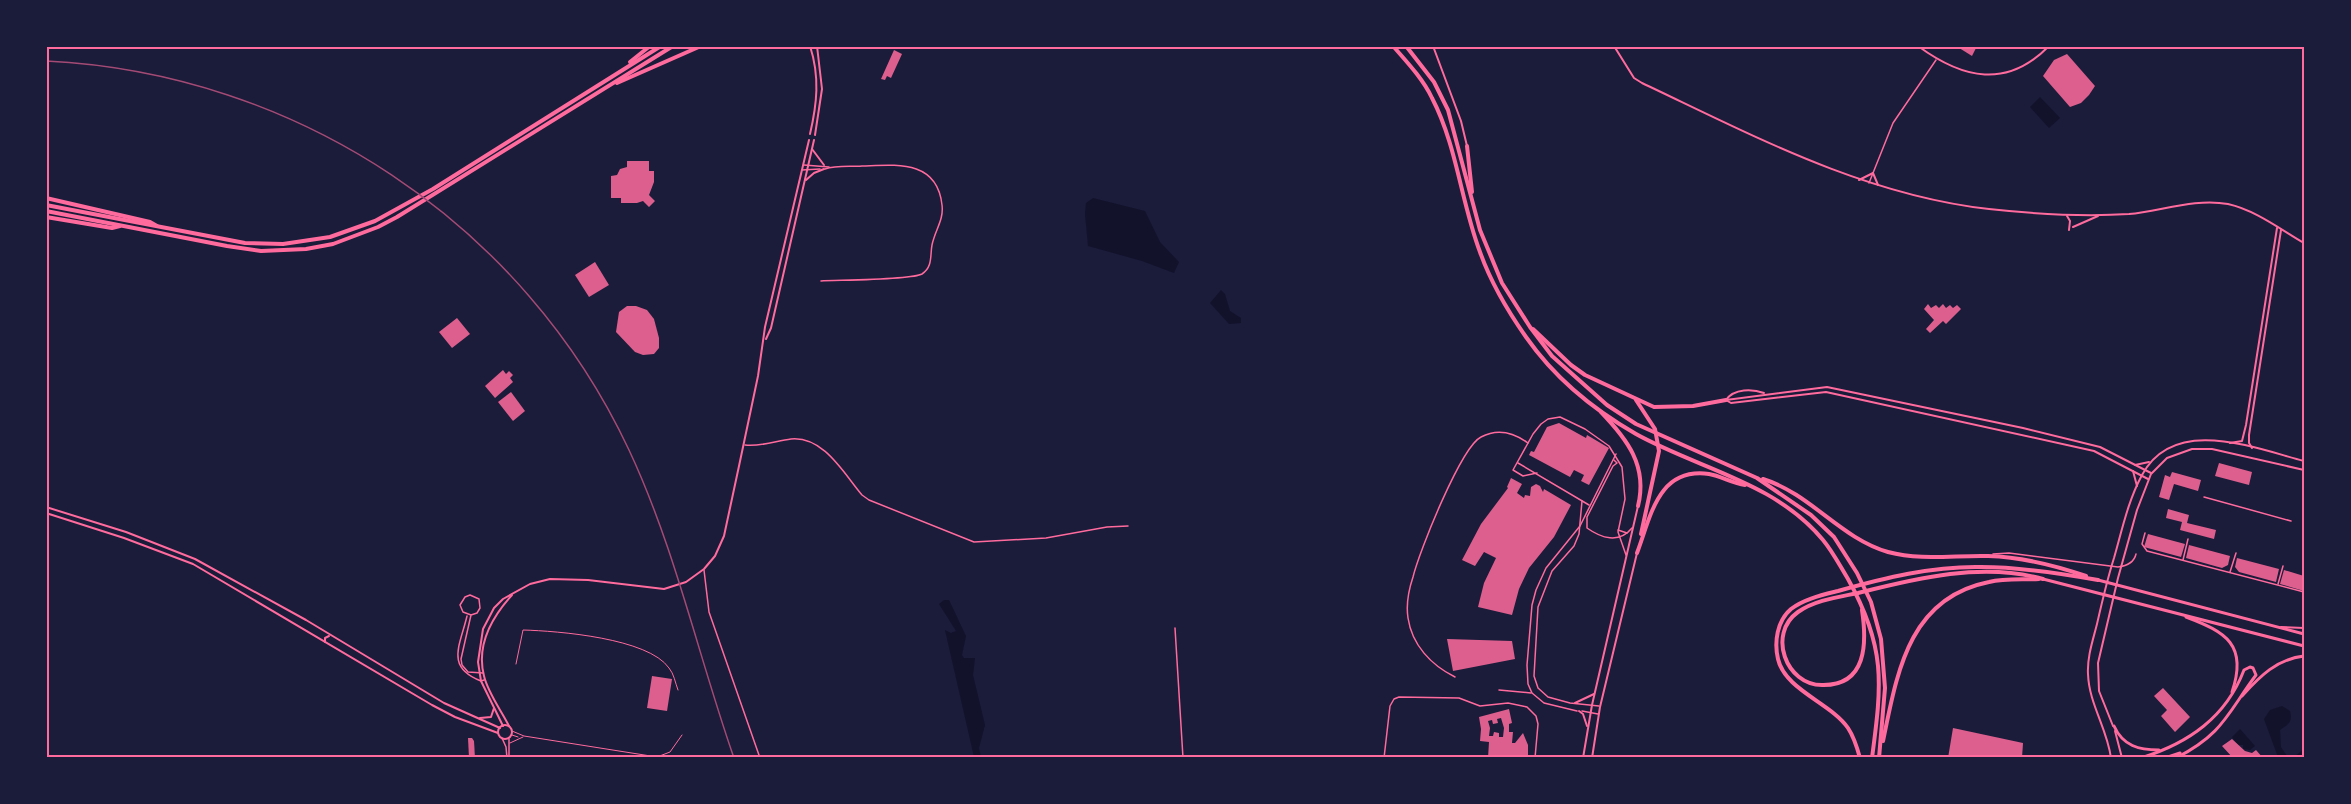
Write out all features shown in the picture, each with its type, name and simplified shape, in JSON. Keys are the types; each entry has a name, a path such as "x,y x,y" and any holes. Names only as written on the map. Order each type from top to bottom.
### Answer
{"highway":[{"path":"46,211 244,249 284,251 333,244 358,236 397,217 650,46"},
{"path":"594,86 661,46"},
{"path":"46,205 245,243 283,244 330,237 355,229 435,191 673,46"},
{"path":"608,86 701,46"},
{"path":"1393,46 1422,81 1441,117 1480,252 1498,295 1546,364 1565,383 1636,434 1752,486 1786,506 1824,541 1839,563 1870,622 1879,670 1879,704 1872,758"},
{"path":"1406,46 1434,82 1448,110 1480,230 1502,283 1530,327 1564,368 1607,405 1636,424 1758,478 1780,485 1810,503 1848,533 1874,547 1909,556 1986,556 2032,561 2098,580"},
{"path":"1467,146 1473,202"},
{"path":"46,198 150,222 160,228"},
{"path":"46,217 112,228 120,226"},
{"path":"1530,327 1585,375 1635,400 1654,407 1670,408 1726,400"},
{"path":"1635,400 1655,429 1658,440 1658,462 1637,552"},
{"path":"1592,404 1624,437 1633,450 1639,467 1641,483 1638,506"},
{"path":"1637,552 1658,498 1667,485 1675,479 1687,474 1711,475 1752,486"},
{"path":"1758,478 1811,515 1834,537 1871,602 1881,639 1885,671 1885,704 1880,758"},
{"path":"1860,758 1848,728 1832,711 1788,678 1782,670 1778,661 1777,635 1784,618 1791,610 1812,598 1872,581 1950,568 2012,568 2098,580"},
{"path":"1861,603 1864,648 1858,667 1848,679 1832,685 1819,685 1803,680 1791,670 1784,655 1784,633 1793,616 1820,602 1927,576 1978,573 2043,579"},
{"path":"1880,758 1899,669 1911,639 1921,625 1940,605 1959,593 1989,582 2043,579"}],"main road":[{"path":"2043,579 2304,646"},
{"path":"2098,580 2304,634"},
{"path":"2171,611 2213,627 2233,645 2238,666 2237,678 2231,694"},
{"path":"2176,758 2217,731 2240,699 2275,665 2285,660 2304,656"},
{"path":"2141,758 2201,730 2236,689 2246,667 2253,668 2256,675 2243,691 2240,699"},
{"path":"2114,726 2119,736 2133,747 2143,750 2162,750"},
{"path":"2165,758 2188,751"}],"street":[{"path":"810,46 818,90 811,133 815,134 822,90 817,46"},
{"path":"1433,46 1461,122 1467,146"},
{"path":"1614,46 1634,78 1642,83 1786,152 1879,186 1927,198 1988,209 2066,214 2100,215 2158,211 2208,203 2234,206 2304,243"},
{"path":"1918,46 1936,60 1961,72 1978,75 1999,74 2026,65 2049,46"},
{"path":"1869,183 1893,123 1936,60"},
{"path":"502,727 479,674 479,649 483,629 494,608 514,593 539,581 561,578 664,589 686,582 704,569 715,556 724,536 765,341 765,327 809,140"},
{"path":"765,341 771,328 814,140"},
{"path":"812,149 824,165"},
{"path":"803,165 830,167"},
{"path":"804,183 814,173 830,167 900,165 922,171 939,193 942,212 932,245 930,264 922,274 908,277 821,281"},
{"path":"802,170 824,169"},
{"path":"1859,180 1873,173"},
{"path":"1873,173 1879,186"},
{"path":"2066,214 2070,221 2069,230"},
{"path":"2073,226 2100,215"},
{"path":"2227,443 2242,441 2244,437 2277,227"},
{"path":"2253,448 2249,443 2249,435 2281,230"},
{"path":"1726,400 1827,387 2023,428 2095,446 2151,474"},
{"path":"1726,400 1732,393 1753,389 1767,394"},
{"path":"1726,400 1731,403 1826,392 2094,451 2148,479"},
{"path":"1537,473 1523,476 1514,470 1541,423 1548,419 1560,417 1585,429 1609,446 1622,466 1625,499 1618,538 1626,557"},
{"path":"1455,677 1443,671 1428,658 1414,635 1408,617 1409,594 1415,569 1457,468 1475,441 1482,436 1503,432 1520,437 1528,443"},
{"path":"744,445 753,446 797,439 813,444 826,452 862,495 869,500 974,542 1046,538 1107,527 1128,526"},
{"path":"2111,758 2089,685 2088,666 2128,508 2145,470 2151,461 2165,449 2192,440 2214,440 2304,461"},
{"path":"2122,758 2114,726 2099,691 2097,677 2100,646 2137,510 2151,474 2167,458 2192,449 2212,449 2304,470"},
{"path":"1599,715 1544,703 1532,693 1528,684 1527,665 1531,615 1536,590 1546,568 1580,526 1616,454"},
{"path":"1613,459 1617,463 1586,523 1587,528 1598,536 1618,538 1634,526"},
{"path":"2135,465 2151,461"},
{"path":"1517,463 1590,506"},
{"path":"2132,469 2137,486"},
{"path":"2204,497 2291,521"},
{"path":"1582,501 1580,534 1574,546 1552,571 1538,607 1534,676 1538,688 1548,697 1600,707"},
{"path":"1583,758 1592,705 1638,506"},
{"path":"46,507 126,532 195,559 306,620 329,636 444,703 502,727 509,726"},
{"path":"46,513 124,538 193,564 432,705 455,717 498,733 506,747 508,758"},
{"path":"1618,529 1623,533 1629,532"},
{"path":"2145,533 2142,544 2145,550 2304,592"},
{"path":"2183,561 2188,539"},
{"path":"1592,758 1600,707 1637,552"},
{"path":"1986,556 2009,553 2118,567 2127,566 2136,554"},
{"path":"2230,573 2236,553"},
{"path":"2277,585 2283,566"},
{"path":"704,569 709,612 760,758"},
{"path":"508,758 508,739 512,733 485,679 483,649 488,630 498,610 514,593"},
{"path":"467,595 473,595 479,599 480,608 477,613 471,615 467,615 461,608 462,600 467,595"},
{"path":"467,615 458,662 465,674 481,681"},
{"path":"471,615 461,659 462,665 468,672 483,673"},
{"path":"2278,627 2304,628"},
{"path":"1175,628 1183,758"},
{"path":"325,642 325,638 329,636"},
{"path":"481,681 485,679"},
{"path":"1499,690 1532,693"},
{"path":"1575,703 1595,693"},
{"path":"1384,758 1392,702 1396,698 1410,697 1459,698 1480,706 1508,703 1527,707 1536,716 1538,724 1535,758"},
{"path":"477,718 491,717 495,708"},
{"path":"1579,711 1583,714 1588,729"},
{"path":"2101,723 2110,719"},
{"path":"498,733 502,727"},
{"path":"502,738 508,739"}],"lane":[{"path":"516,664 524,630 606,638 656,657 669,667 678,690"},
{"path":"512,733 657,757 670,752 682,735"},
{"path":"512,733 520,737"},
{"path":"509,744 525,736"}],"shaded area":[{"path":"2040,97 2060,118 2049,128 2030,107"},
{"path":"1093,198 1145,211 1160,242 1179,262 1174,273 1142,261 1088,246 1086,203"},
{"path":"1221,290 1225,294 1230,311 1241,318 1241,323 1229,324 1210,303"},
{"path":"944,600 949,600 966,636 962,655 964,658 975,658 973,675 985,725 979,748 981,757 974,757 945,630 951,633 956,631 939,604"},
{"path":"2282,706 2290,711 2291,718 2289,723 2280,730 2281,747 2287,756 2297,755 2304,748 2304,757 2278,757 2264,719 2270,710"},
{"path":"2240,729 2255,746 2250,750 2243,749 2243,745 2238,745 2232,737"}],"building":[{"path":"1956,46 1977,46 1972,56"},
{"path":"894,50 902,54 891,78 887,76 885,80 881,79"},
{"path":"2067,54 2095,86 2081,103 2070,107 2043,76 2054,60"},
{"path":"627,161 649,161 649,171 654,171 654,182 649,195 655,201 649,207 643,201 621,203 621,198 611,198 611,176 617,175 620,169 627,167"},
{"path":"595,262 609,285 589,297 575,275"},
{"path":"1928,304 1931,308 1936,305 1939,308 1943,304 1946,308 1950,305 1953,308 1957,305 1961,309 1946,324 1943,321 1930,333 1926,329 1934,320 1924,309"},
{"path":"627,306 647,310 654,319 659,348 654,354 643,355 635,352 616,332 619,312"},
{"path":"457,318 470,334 452,348 439,332"},
{"path":"503,370 506,374 509,371 513,375 510,378 513,382 495,398 485,386"},
{"path":"511,392 525,411 513,421 498,402"},
{"path":"1559,423 1609,448 1589,485 1581,481 1584,475 1574,470 1570,477 1529,455 1531,451 1534,452 1547,427"},
{"path":"2219,463 2252,472 2249,485 2215,476"},
{"path":"2172,472 2201,480 2198,491 2174,484 2169,500 2159,497 2165,475 2170,477"},
{"path":"1511,478 1522,484 1517,493 1524,498 1525,495 1530,496 1531,487 1536,484 1543,492 1544,489 1571,505 1554,537 1529,568 1519,589 1512,615 1478,607 1484,583 1496,558 1484,552 1475,566 1462,560 1481,524 1508,488"},
{"path":"2168,509 2189,515 2187,523 2216,530 2214,539 2180,530 2182,522 2166,518"},
{"path":"2148,534 2185,544 2181,557 2144,547"},
{"path":"2189,545 2230,556 2228,565 2222,568 2186,558"},
{"path":"2237,558 2279,569 2276,582 2239,572 2235,567"},
{"path":"2284,570 2304,576 2304,591 2280,584"},
{"path":"1447,639 1512,641 1515,659 1453,671"},
{"path":"652,676 672,679 667,711 647,708"},
{"path":"2163,688 2190,717 2175,732 2161,716 2167,710 2154,696"},
{"path":"1509,709 1512,723 1509,724 1509,732 1513,732 1512,743 1515,743 1523,733 1528,745 1528,758 1488,758 1489,742 1480,741 1479,717","holes":["1501,718 1504,728 1503,737 1499,737 1499,733 1494,732 1493,736 1489,736 1488,721 1492,720 1493,724 1498,723 1497,719"]},
{"path":"1953,728 2023,743 2022,758 1948,758"},
{"path":"468,738 474,741 475,758 469,758"},
{"path":"2232,739 2245,751 2252,753 2256,750 2263,758 2233,758 2222,746"}],"railway":[{"path":"46,61 138,72 228,95 312,130 392,175 464,230 528,295 584,369 629,450 673,563 734,758"}]}
